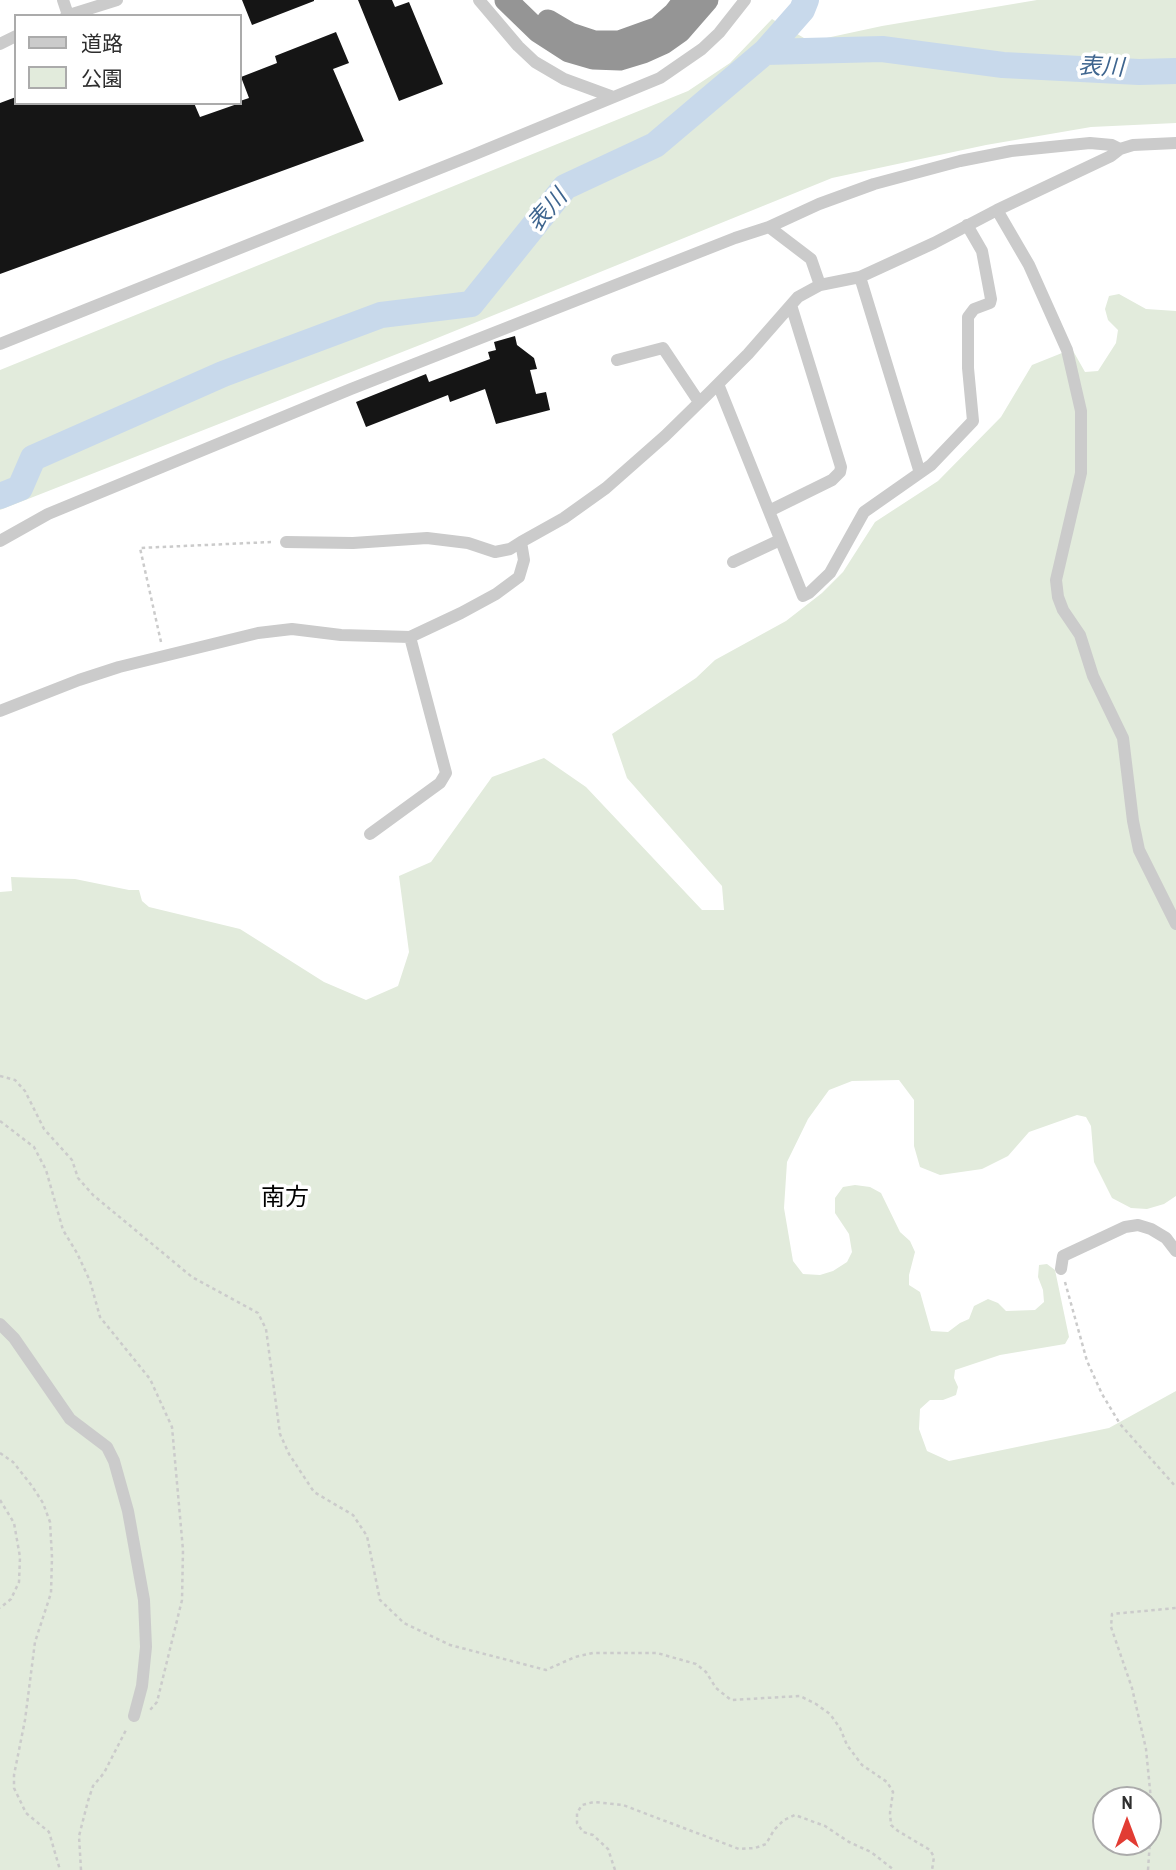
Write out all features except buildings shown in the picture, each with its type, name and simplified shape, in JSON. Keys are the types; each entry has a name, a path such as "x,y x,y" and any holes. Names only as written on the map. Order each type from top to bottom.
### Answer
{"highway":[{"path":"506,0 538,31 569,51 593,58 620,59 663,43 680,31 707,0"},
{"path":"525,0 547,20 570,34 594,42 619,42 658,28 685,0"}],"street":[{"path":"70,14 117,0"},
{"path":"479,0 517,46 535,62 564,79 613,97"},
{"path":"0,344 660,78 686,61 719,33 745,0"},
{"path":"0,541 48,514 351,389 874,184 960,161 1011,151 1090,143 1112,145 1120,149"},
{"path":"286,542 353,543 427,538 468,543 495,552 510,549 564,518 606,488 718,384 798,297 820,285 860,277 1111,156 1120,149 1133,145 1176,143"},
{"path":"997,210 1029,265 1067,350 1081,411 1081,473 1056,580 1058,597 1063,610 1080,635 1093,676 1123,738 1139,850 1176,924"},
{"path":"718,384 803,596 830,573 864,512 931,466 973,421 968,368 968,317 974,309 990,303 991,299 982,251 967,225"},
{"path":"769,227 811,259 820,285"},
{"path":"860,277 920,473"},
{"path":"769,511 832,480 841,467 791,305"},
{"path":"617,360 663,348 699,402"},
{"path":"733,562 780,540"},
{"path":"0,711 79,680 164,655 278,630 411,637 496,594 519,577 524,560 521,542"},
{"path":"370,834 440,783 446,773 411,637"},
{"path":"1061,1269 1063,1256 1125,1227 1138,1225 1151,1229 1166,1238 1176,1251"},
{"path":"0,1324 14,1338 70,1419 85,1433 107,1447 114,1461 128,1511 144,1600 146,1647 142,1686 134,1716"}],"path":[{"path":"164,655 140,548 286,542"},
{"path":"0,1076 15,1080 25,1091 44,1129 72,1160 78,1178 93,1195 192,1277 258,1314 266,1328 280,1434 289,1454 314,1492 354,1515 367,1536 380,1600 404,1623 450,1644 545,1670 575,1657 593,1653 657,1653 696,1664 706,1672 716,1688 731,1700 800,1696 816,1703 830,1714 862,1765 887,1782 893,1791 891,1825 930,1850 934,1857 932,1870"},
{"path":"0,1121 34,1147 46,1170 63,1230 78,1253 90,1281 100,1317 150,1379 172,1427 183,1550 182,1600 158,1702 147,1713 134,1716 104,1773 93,1786 79,1836 81,1870"},
{"path":"1061,1269 1087,1361 1102,1394 1120,1423 1176,1487"},
{"path":"0,1453 13,1462 32,1486 43,1503 50,1522 51,1593 35,1642 25,1720 15,1765 14,1788 26,1813 49,1832 60,1870"},
{"path":"0,1500 14,1523 20,1556 19,1582 11,1599 0,1608"},
{"path":"1147,1870 1152,1810 1146,1749 1132,1688 1111,1626 1112,1614 1176,1608"},
{"path":"615,1870 608,1849 593,1835 583,1832 578,1823 578,1813 582,1805 594,1802 623,1805 739,1849 766,1844 783,1820 795,1815 825,1826 849,1842 871,1852 894,1870"}],"green space":[{"path":"1037,0 1176,0 1176,123 1091,127 986,145 832,178 425,343 0,510 0,370 688,91 730,63 772,19 804,38 817,40 882,26"},
{"path":"1119,294 1146,309 1176,311 1176,1196 1164,1204 1147,1209 1131,1208 1112,1198 1094,1162 1091,1126 1086,1117 1077,1115 1029,1132 1008,1156 982,1169 940,1175 920,1167 914,1146 914,1100 899,1080 852,1081 829,1090 808,1119 787,1162 784,1208 793,1261 803,1274 820,1275 847,1262 852,1252 849,1234 835,1213 835,1198 843,1187 870,1187 881,1193 900,1232 910,1241 915,1252 909,1285 920,1292 931,1331 948,1332 969,1319 974,1306 988,1299 998,1303 1006,1311 1035,1310 1044,1302 1038,1277 1039,1265 1047,1264 1055,1270 1069,1337 1065,1344 1000,1355 955,1370 954,1378 958,1387 956,1395 943,1400 930,1400 920,1409 919,1429 927,1451 949,1461 1109,1428 1176,1391 1176,1870 0,1870 0,892 12,891 11,877 75,879 139,890 142,901 149,907 240,929 324,982 366,1000 398,986 409,952 399,876 431,862 492,777 544,758 586,787 702,910 724,910 722,886 627,778 612,734 696,678 715,660 786,621 822,593 843,572 875,522 938,481 1001,417 1032,365 1072,349 1085,372 1098,371 1116,343 1118,330 1108,320 1105,309 1109,296"}],"waterway":[{"name":"表川","path":"0,496 20,488 33,458 223,374 381,315 471,304 565,187 655,145 765,52 802,10 806,0"},
{"name":"表川","path":"765,52 882,49 1003,65 1139,72 1176,71"}],"district":[{"name":"南方","path":"285,1199"}]}
